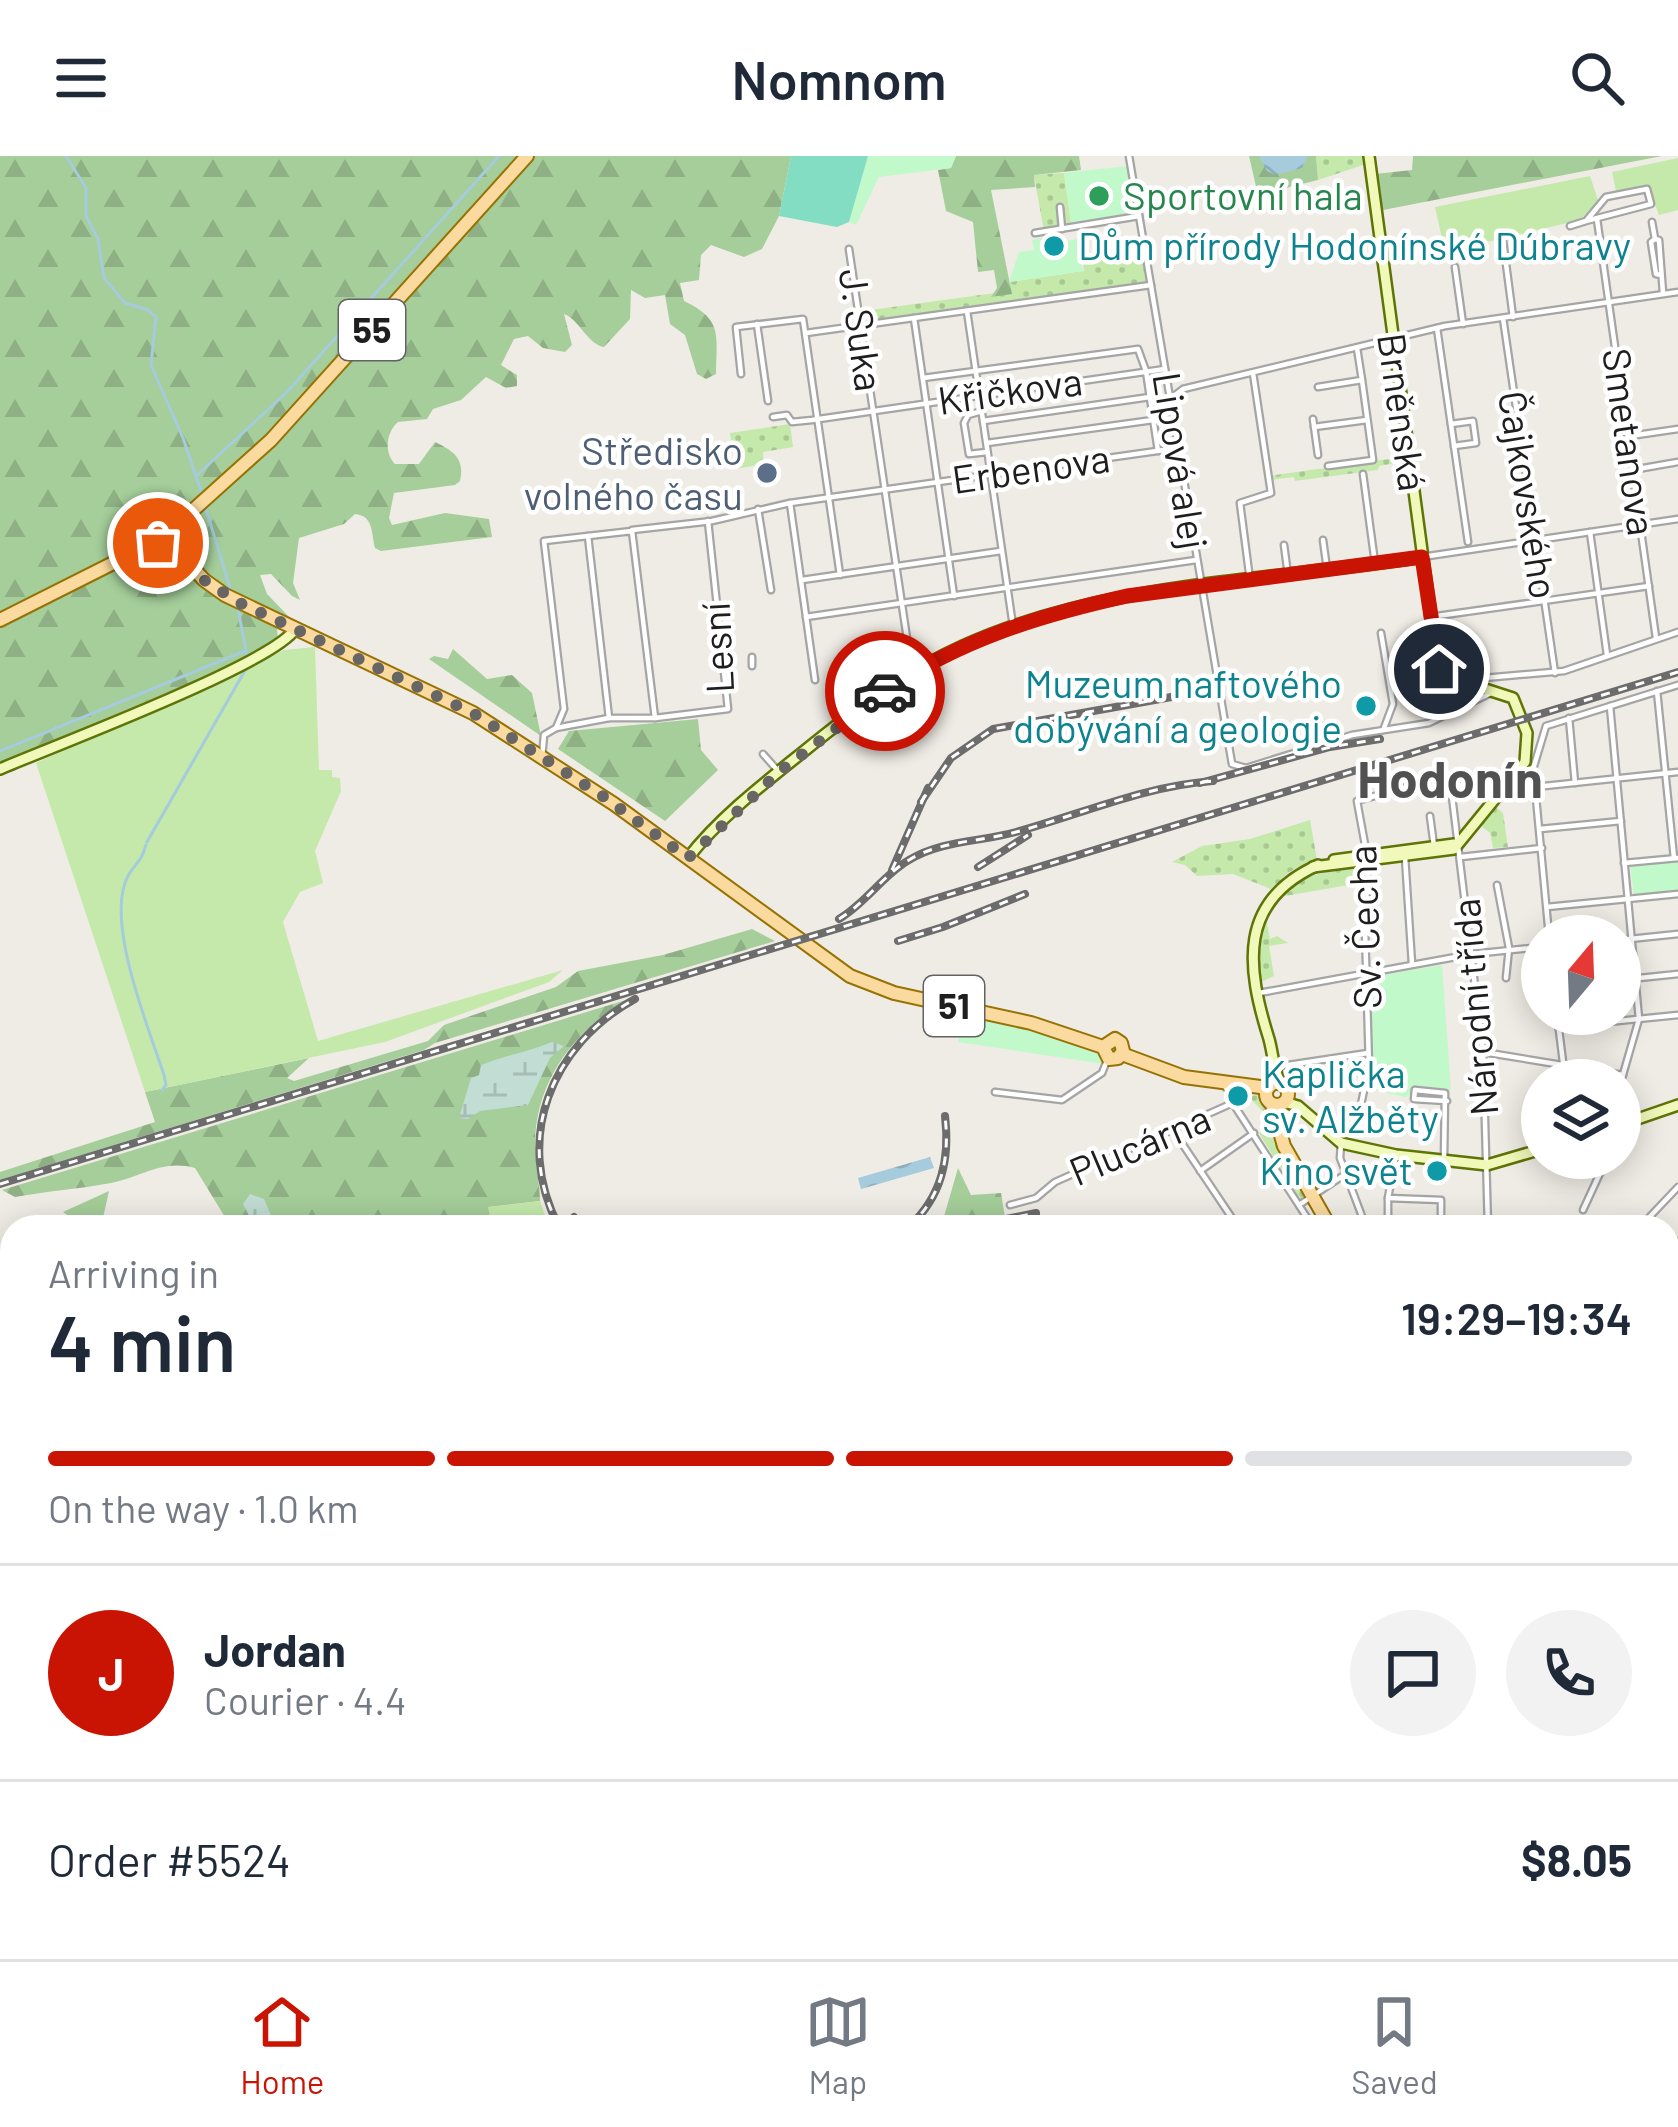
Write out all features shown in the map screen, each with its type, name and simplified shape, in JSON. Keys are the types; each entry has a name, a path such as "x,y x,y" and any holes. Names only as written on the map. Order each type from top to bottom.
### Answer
{"main road":[{"name":"55","path":"0,620 158,541 159,532 172,538 325,383 527,156"},
{"name":"Brněnská","path":"1369,156 1433,639 1441,666"},
{"name":"51","path":"172,538 185,560 218,591 463,707 688,858 850,976 878,988 1031,1023 1110,1057 1276,1095"},
{"path":"688,858 779,772 912,672 1013,626 1127,596 1422,557"},
{"path":"0,769 234,668 279,646 296,629"},
{"path":"1276,1095 1253,950 1259,918 1279,887 1326,861 1452,850 1519,779 1527,756 1527,733 1516,701 1504,692 1461,682 1441,666"},
{"path":"1368,858 1459,843"},
{"path":"1265,1031 1278,1067 1277,1122 1284,1146 1324,1215"},
{"path":"1276,1095 1345,1144 1487,1165 1521,1154"},
{"path":"1641,1117 1678,1105"}],"street":[{"name":"Lipová alej","path":"1129,156 1233,766 1246,768 1384,728"},
{"path":"1570,226 1651,204 1647,189 1606,197 1586,221"},
{"path":"1060,207 1062,229"},
{"path":"1035,232 1139,216"},
{"name":"Smetanova","path":"1597,218 1656,638"},
{"path":"1652,222 1659,240 1663,294"},
{"path":"1503,242 1513,317"},
{"name":"J. Suka","path":"850,249 884,490"},
{"path":"1455,267 1463,324"},
{"path":"805,333 1151,285"},
{"path":"1170,399 1183,389 1437,328 1678,292"},
{"path":"967,310 1013,626"},
{"path":"741,374 735,329 799,317 840,575"},
{"path":"914,318 954,596"},
{"name":"Čajkovského","path":"1503,318 1555,673"},
{"path":"757,323 768,401"},
{"name":"Brněnská","path":"1437,328 1451,424"},
{"path":"1328,466 1373,460 1357,348"},
{"name":"Křičkova","path":"923,378 1135,349 1147,371"},
{"name":"Křičkova","path":"817,419 1165,369"},
{"path":"1147,371 1158,451"},
{"path":"1250,580 1240,504 1270,494 1253,373"},
{"path":"1167,379 1183,389"},
{"path":"1318,387 1362,380"},
{"name":"Křičkova","path":"983,421 1150,397"},
{"path":"982,411 968,415 964,429 969,454 988,452"},
{"path":"773,417 787,416 792,422 817,419"},
{"name":"Erbenova","path":"986,443 1153,419"},
{"path":"1318,455 1314,423 1367,420"},
{"path":"1473,421 1475,443 1454,446 1451,424 1473,421"},
{"path":"1628,436 1678,429"},
{"name":"Brněnská","path":"1454,446 1468,542"},
{"name":"Erbenova","path":"829,498 1178,448"},
{"path":"1632,470 1678,462"},
{"path":"1363,474 1375,563"},
{"path":"884,490 912,672"},
{"path":"565,721 544,541 708,521 829,498"},
{"path":"790,503 815,680"},
{"path":"758,509 771,590"},
{"path":"1422,557 1678,519"},
{"name":"Lesní","path":"656,718 728,709 708,521"},
{"path":"542,757 544,735 565,721 656,718 632,530"},
{"path":"1589,532 1607,655"},
{"path":"588,536 609,718"},
{"path":"1323,540 1327,569"},
{"path":"1284,544 1288,575"},
{"path":"802,580 1001,551"},
{"path":"806,617 1196,560"},
{"path":"1430,617 1648,586"},
{"path":"1433,639 1480,677 1555,673 1678,632"},
{"path":"1381,633 1394,701 1384,728 1424,724 1487,696 1492,689"},
{"name":"Brněnská","path":"1441,666 1438,674 1445,714"},
{"path":"1519,779 1534,766 1544,727 1678,685"},
{"path":"1624,863 1676,858 1658,691"},
{"path":"1610,706 1628,915"},
{"path":"1569,718 1575,783"},
{"path":"763,754 779,772"},
{"path":"1450,788 1483,777 1519,779 1535,788 1678,772"},
{"name":"Sv. Čecha","path":"1358,1119 1369,1066 1368,858 1357,802 1435,778 1444,779 1450,788"},
{"name":"Národní třída","path":"1450,788 1484,1052 1488,1215"},
{"path":"1535,788 1547,915"},
{"path":"1430,816 1434,846"},
{"path":"1540,829 1621,821"},
{"path":"1461,857 1541,848"},
{"path":"1405,857 1412,964"},
{"name":"Národní třída","path":"1497,885 1509,950 1506,978"},
{"path":"1546,907 1678,894"},
{"path":"1641,939 1678,934"},
{"path":"1258,993 1521,949"},
{"path":"1641,978 1678,974"},
{"path":"1641,1019 1678,1015"},
{"path":"1484,1052 1530,1059"},
{"name":"Sv. Čecha","path":"1278,1067 1368,1053"},
{"path":"994,1092 1062,1100 1110,1057"},
{"name":"Plucárna","path":"1010,1205 1036,1198 1055,1182 1234,1105 1244,1094 1222,1084"},
{"path":"1444,1161 1447,1102 1445,1093 1415,1090 1414,1099 1447,1102"},
{"path":"1234,1105 1305,1215"},
{"path":"1174,1130 1230,1215"},
{"path":"1200,1171 1254,1133"},
{"path":"1345,1144 1339,1155 1361,1215"},
{"path":"1388,1215 1396,1155"},
{"path":"1299,1205 1346,1174"},
{"path":"1583,1210 1597,1179"},
{"path":"1652,1215 1678,1187"},
{"path":"1388,1198 1442,1199 1441,1215"}],"green space":[{"path":"0,156 521,156 268,437 195,502 115,558 0,615"},
{"path":"533,156 791,156 779,216 762,249 744,257 711,245 701,255 699,280 680,283 684,301 712,322 716,374 706,379 697,374 685,335 670,324 665,295 645,298 631,290 630,319 604,347 564,314 572,345 565,352 543,348 528,336 514,339 501,365 517,375 517,386 506,388 486,377 461,400 433,409 427,419 398,422 389,437 389,454 395,464 419,464 435,442 448,449 461,467 455,485 394,493 392,525 445,513 489,519 492,537 381,551 375,548 369,522 355,514 344,524 299,538 293,583 300,600 271,574 260,575 267,594 294,622 241,598 204,574 181,545 180,529 318,395"},
{"path":"791,156 868,156 849,222 837,227 779,216"},
{"path":"868,156 956,156 951,168 879,177 856,225 849,222"},
{"path":"956,156 1079,156 1081,170 1034,175 1035,187 991,190 1012,294 991,297 997,288 994,270 978,272 973,222 946,211 938,170 951,168"},
{"path":"1249,156 1316,156 1318,180 1258,195"},
{"path":"1316,156 1365,156 1366,164 1318,180"},
{"path":"1413,156 1662,156 1378,211 1375,174 1412,170"},
{"path":"1678,158 1678,210 1659,215 1648,186 1616,191 1612,172"},
{"path":"1127,166 1136,218 1072,229 1064,173"},
{"path":"1064,173 1072,229 1044,232 1034,175"},
{"path":"1590,176 1598,200 1580,220 1445,252 1435,207"},
{"path":"1083,227 1090,260 1142,253 1146,282 867,324 863,311 1010,291 1009,282 1084,271 1078,228"},
{"name":"Dům přírody Hodonínské Dúbravy","path":"1045,237 1049,260 1056,258 1055,250 1064,253 1067,241 1078,239 1083,271 1009,282 1019,252 1034,250 1032,240"},
{"path":"790,424 793,447 763,452 764,464 735,469 730,433"},
{"path":"1403,457 1404,462 1378,470 1295,481 1294,477 1270,480 1269,476"},
{"path":"142,554 173,555 277,628 278,640 230,666 0,763 0,625"},
{"path":"315,647 319,770 332,770 332,777 340,778 341,791 315,851 323,883 300,892 283,922 318,1041 563,970 549,982 385,1042 145,1092 36,763 284,650"},
{"path":"453,649 487,679 512,675 532,693 541,736 429,659 448,659"},
{"path":"698,719 701,750 718,770 665,821 558,749 569,731"},
{"path":"1496,807 1503,813 1508,847 1493,848 1490,833 1481,826"},
{"path":"1310,820 1317,860 1289,872 1271,889 1233,874 1197,876 1185,865 1172,862 1202,846 1250,839"},
{"path":"1678,860 1678,892 1634,896 1630,864"},
{"path":"1354,868 1363,873 1360,883 1279,897 1266,918 1270,939 1277,936 1288,943 1269,946 1274,976 1261,982 1261,931 1266,913 1275,898 1305,878"},
{"path":"752,929 775,941 0,1180 0,1172 155,1122 145,1092 309,1058 287,1078 294,1081 428,1041 444,1025 556,987 578,971 663,955"},
{"path":"1442,965 1451,1090 1423,1086 1406,1097 1365,1088 1369,977"},
{"path":"626,1000 574,1043 550,1079 537,1122 540,1201 489,1207 490,1215 224,1215 195,1168 183,1166 162,1167 111,1183 15,1197 2,1190"},
{"path":"963,1015 1039,1032 1099,1054 1104,1064 958,1042"},
{"path":"552,1042 564,1046 550,1058 528,1105 459,1118 471,1078 479,1075 481,1065"},
{"path":"1258,1095 1270,1106 1306,1195 1300,1199 1259,1133 1273,1122 1251,1099 1239,1104 1247,1096"},
{"path":"958,1168 971,1195 1001,1193 1005,1215 944,1215"},
{"path":"109,1191 104,1215 63,1212"},
{"path":"250,1194 264,1199 271,1215 249,1215 243,1204"},
{"path":"540,1201 545,1215 490,1215 488,1207"}],"water":[{"path":"1259,156 1308,156 1302,168 1275,175"},
{"path":"930,1157 934,1168 861,1189 858,1178"}],"waterway":[{"path":"66,156 86,188 86,216 98,239 104,278 125,303 156,317 151,365 202,494"},
{"path":"196,476 286,393 499,156"},
{"path":"204,503 231,591"},
{"path":"238,609 247,656"},
{"path":"0,751 245,651"},
{"path":"147,842 247,667"},
{"path":"146,845 128,876 121,919 131,975 164,1075 162,1090"}],"railway":[{"path":"0,1184 1678,672"},
{"path":"921,802 951,758 993,729 1177,696"},
{"path":"1200,783 1330,747 1380,739"},
{"path":"839,919 922,853 1016,832 1162,789 1213,781"},
{"path":"892,870 928,788"},
{"path":"978,867 1028,835"},
{"path":"898,941 1025,894"},
{"path":"554,1215 540,1161 548,1097 581,1042 635,999"},
{"path":"920,1215 941,1176 945,1116"},
{"path":"1026,1215 1036,1213"}],"way so far":[{"path":"158,543 165,548 172,545 204,580 238,602 473,713 604,797 688,858 779,772 885,691"}],"place":[{"name":"Sportovní hala","path":"1099,196"},
{"name":"Dům přírody Hodonínské Dúbravy","path":"1054,246"},
{"name":"Středisko volného času","path":"767,473"},
{"name":"Muzeum naftového dobývání a geologie","path":"1366,706"},
{"name":"Kaplička sv. Alžběty","path":"1238,1096"},
{"name":"Kino svět","path":"1437,1171"}],"district":[{"name":"Hodonín","path":"1450,780"}],"route":[{"path":"885,691 962,646 1082,606 1422,557 1439,669"}]}
